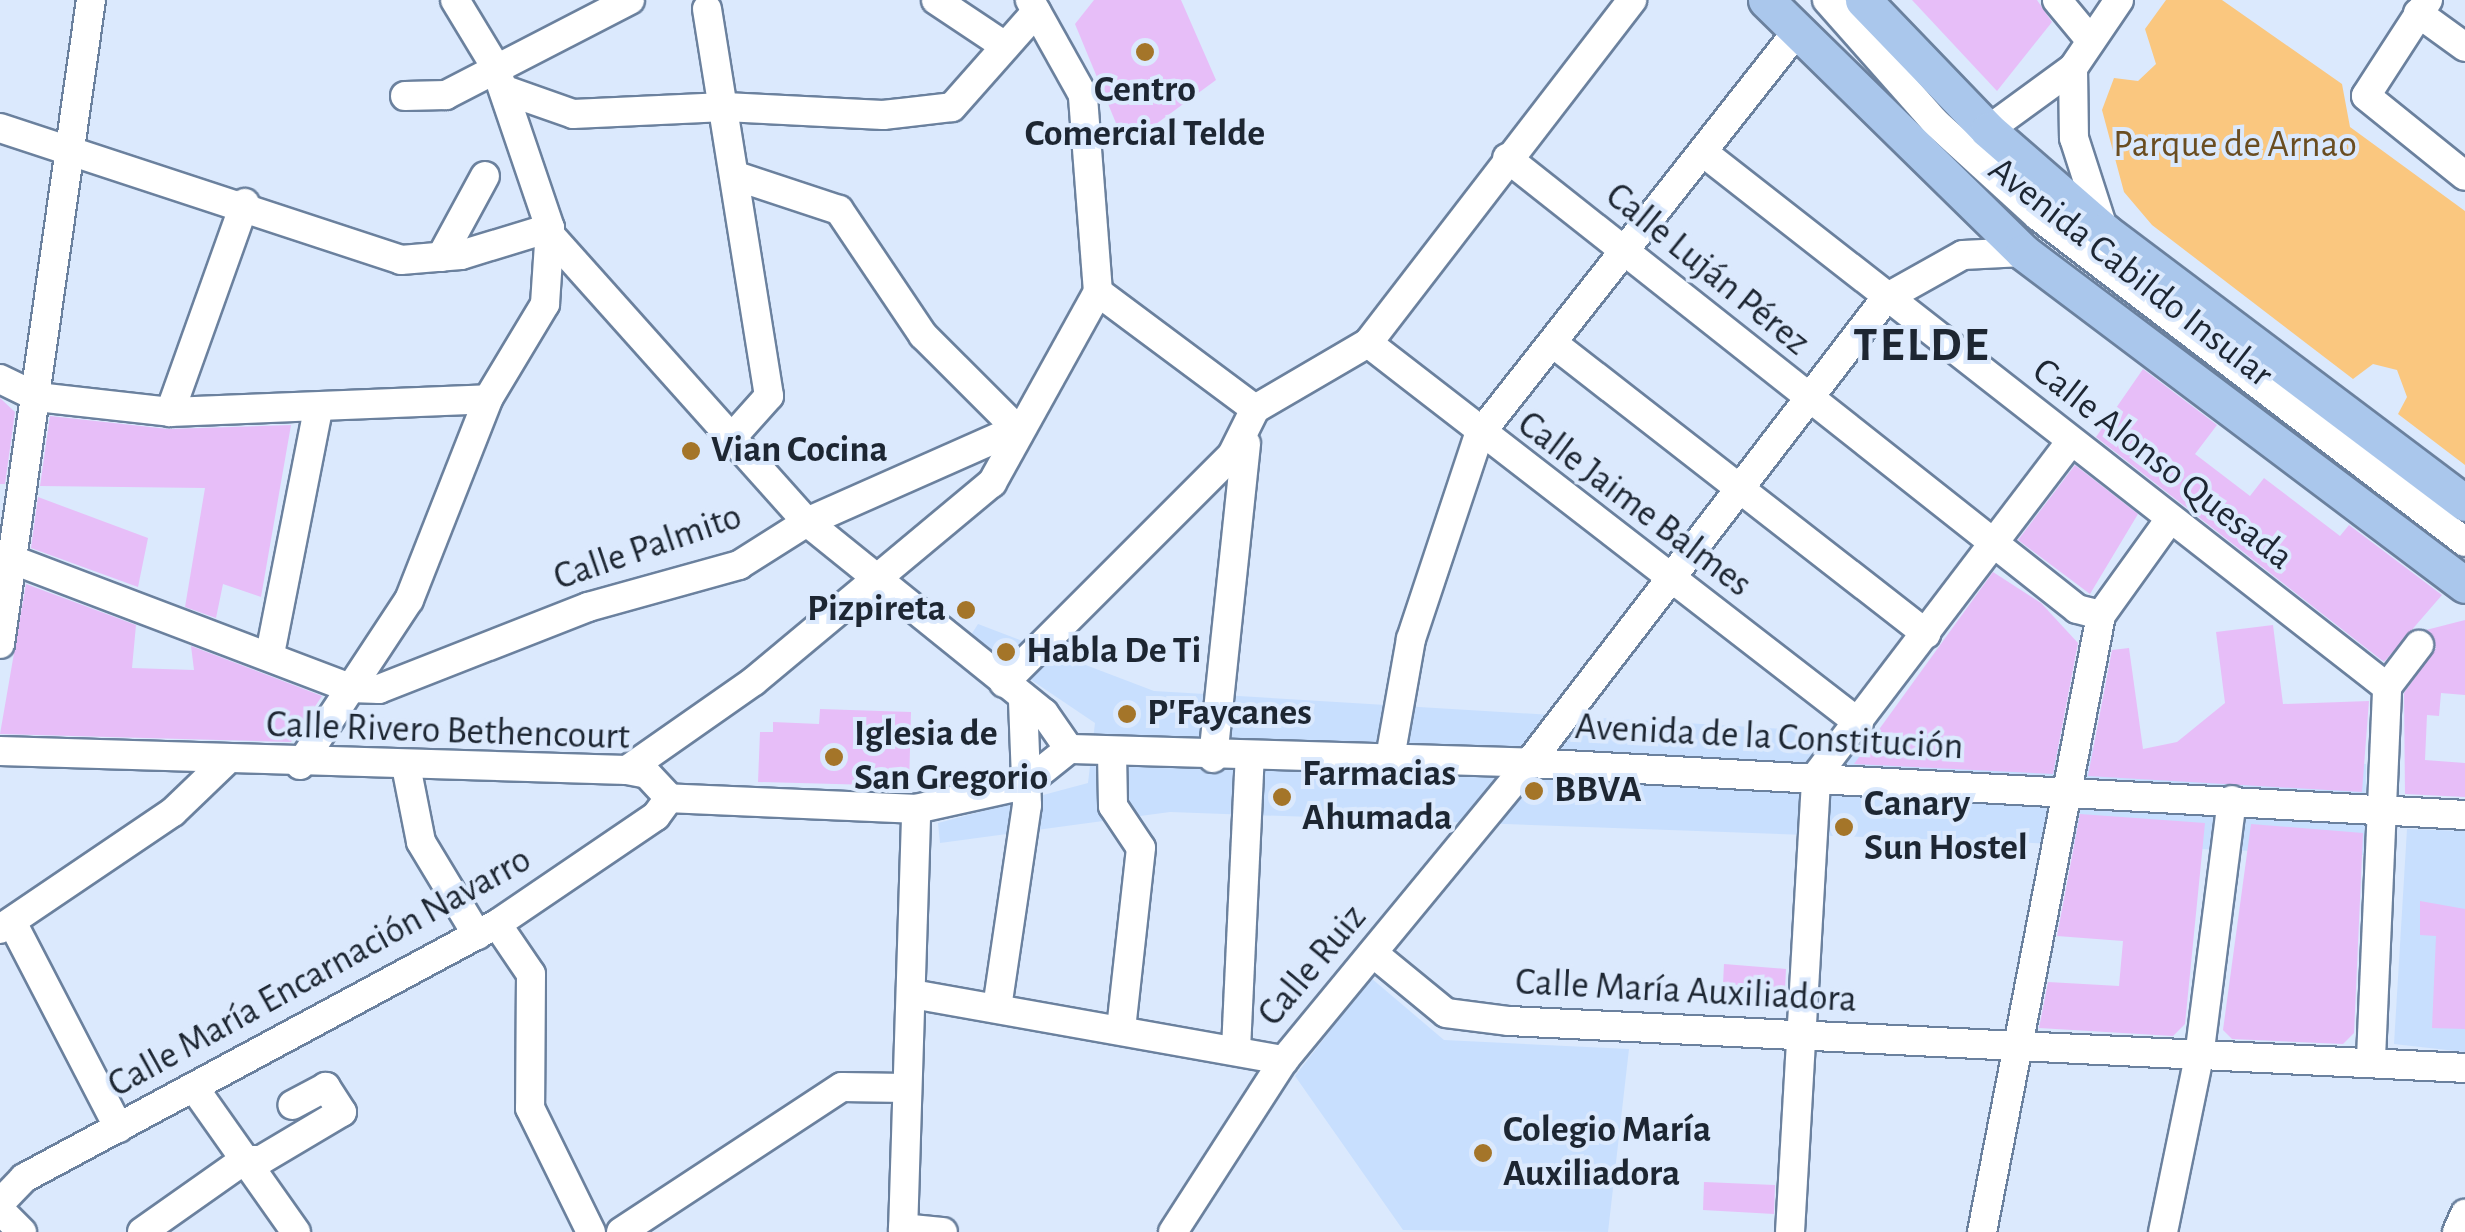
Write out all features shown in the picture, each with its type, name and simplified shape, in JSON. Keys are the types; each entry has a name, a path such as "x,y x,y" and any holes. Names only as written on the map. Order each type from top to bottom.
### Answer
{"main road":[{"name":"Avenida Cabildo Insular","path":"1766,0 1795,34 2023,252 2465,585"},
{"name":"Avenida Cabildo Insular","path":"1863,0 1988,130 2104,231 2465,503"}],"street":[{"path":"0,644 6,557 37,396 91,0"},
{"path":"455,0 500,78 551,233 726,443 806,522 1014,692 1067,752"},
{"path":"405,96 446,95 500,78 630,0"},
{"path":"936,0 1006,46"},
{"path":"997,1008 1024,785 1014,692 1232,455 1255,408 1368,343 1632,0"},
{"path":"1827,0 1936,122 2038,216 2465,542"},
{"path":"2058,0 2091,41"},
{"path":"1988,130 2072,68 2119,0"},
{"path":"500,78 573,114 725,107 884,115 952,107 1006,46 1033,6 1083,95 1098,292 1018,429 992,484 878,582 628,770"},
{"path":"2465,47 2423,7 2366,96 2465,176"},
{"path":"707,9 739,178 769,396 726,443"},
{"path":"1390,758 1411,638 1479,435 1795,34"},
{"path":"2072,68 2074,138 2104,231"},
{"path":"0,128 245,203 401,260 441,256 551,233"},
{"name":"Calle Alonso Quesada","path":"1704,153 2386,687"},
{"name":"Calle Luján Pérez","path":"1507,158 2077,610 2101,615"},
{"path":"441,256 485,176"},
{"path":"739,178 839,210 923,336 1018,429"},
{"path":"170,412 245,203"},
{"path":"300,765 410,600 488,399 545,304 551,233"},
{"path":"1886,298 1963,255 2023,252"},
{"path":"1098,292 1255,408"},
{"name":"Calle Ruiz","path":"1173,1232 1284,1060 1529,762 1736,487 1886,298"},
{"name":"Calle Jaime Balmes","path":"1368,343 1479,435 1858,723"},
{"path":"1554,344 1928,634"},
{"path":"0,379 37,396 170,412 318,409 488,399"},
{"path":"1213,758 1236,482 1255,408"},
{"path":"270,654 318,409"},
{"name":"Calle Palmito","path":"350,688 379,689 588,606 739,565 806,522 1018,429"},
{"path":"1790,1232 1798,1034 1816,776 2070,443"},
{"path":"1982,1232 2101,615 2170,519"},
{"path":"6,557 270,654 350,688"},
{"path":"2371,1058 2386,687 2419,645"},
{"name":"Calle Rivero Bethencourt","path":"0,750 224,764 628,770 647,774 668,798 916,808 1024,785 1067,752"},
{"name":"Avenida de la Constitución","path":"1067,752 1529,762 2465,814"},
{"path":"1112,753 1113,806 1140,848 1121,1029"},
{"path":"1236,1049 1250,756"},
{"path":"119,1128 6,925 174,812 224,764"},
{"path":"406,766 420,842 487,930 531,974 530,1108 591,1232"},
{"name":"Calle María Encarnación Navarro","path":"0,1207 24,1178 487,930 656,816 668,798"},
{"path":"2164,1232 2199,1044 2232,800"},
{"path":"916,808 903,1230 944,1232"},
{"name":"Calle María Auxiliadora","path":"1373,953 1446,1014 2018,1049 2199,1044 2465,1068"},
{"path":"912,994 1284,1060"},
{"path":"142,1232 244,1160 261,1160 342,1112 326,1087 292,1105"},
{"path":"620,1232 842,1087 906,1088"},
{"path":"195,1089 296,1232"},
{"path":"0,1207 22,1232"},
{"path":"2457,1232 2465,1214"}],"shaded area":[{"path":"978,624 1154,691 2366,764 2365,855 1170,812 940,843 938,823 1088,783 1095,723 969,638"},
{"path":"2407,829 2465,831 2465,1052 2394,1044"},
{"name":"Colegio María Auxiliadora","path":"1371,978 1444,1040 1629,1049 1608,1232 1403,1230 1295,1076"}],"green space":[{"name":"Parque de Arnao","path":"2166,0 2222,0 2342,84 2350,127 2465,211 2465,465 2398,414 2407,397 2397,370 2373,364 2353,379 2152,225 2124,192 2102,110 2114,78 2138,81 2156,64 2145,29"}],"building":[{"name":"Centro Comercial Telde","path":"1094,0 1181,0 1216,80 1156,124 1118,128 1075,24"},
{"path":"1912,0 2037,0 2052,22 1997,91"},
{"path":"2143,369 2217,425 2195,454 2250,496 2264,478 2340,536 2349,525 2442,595 2384,662 2096,437"},
{"path":"0,398 15,412 5,484 0,484"},
{"path":"50,416 168,429 291,425 261,597 223,584 216,618 185,607 205,488 40,486"},
{"path":"2075,465 2138,514 2090,594 2018,540"},
{"path":"38,497 148,538 138,587 31,548"},
{"path":"1993,572 2041,603 2078,643 2053,774 1854,764"},
{"path":"26,584 136,625 132,668 194,670 191,646 322,696 291,742 0,734"},
{"path":"2465,620 2465,695 2441,693 2439,716 2427,715 2425,760 2465,763 2465,797 2405,794 2404,693 2436,648 2426,630"},
{"path":"2273,625 2283,704 2369,701 2362,792 2088,776 2112,650 2129,648 2143,749 2177,742 2225,703 2216,632"},
{"name":"Iglesia de San Gregorio","path":"820,709 911,712 909,786 758,782 760,732 773,732 773,722 819,724"},
{"path":"2080,814 2205,823 2185,1024 2173,1036 2039,1028 2048,982 2119,986 2123,941 2057,936"},
{"path":"2251,824 2363,833 2354,1033 2343,1044 2232,1039 2223,1030"},
{"path":"2420,901 2465,909 2465,1029 2432,1028 2436,936 2420,935"},
{"path":"1724,964 1786,969 1785,989 1723,984"},
{"path":"1704,1182 1775,1185 1774,1214 1703,1210"}],"place":[{"name":"Centro Comercial Telde","path":"1145,52"},
{"name":"Vian Cocina","path":"691,451"},
{"name":"Pizpireta","path":"966,610"},
{"name":"Habla De Ti","path":"1006,652"},
{"name":"P'Faycanes","path":"1127,714"},
{"name":"Iglesia de San Gregorio","path":"834,757"},
{"name":"BBVA","path":"1534,791"},
{"name":"Farmacias Ahumada","path":"1282,797"},
{"name":"Canary Sun Hostel","path":"1844,827"},
{"name":"Colegio María Auxiliadora","path":"1483,1153"}],"district":[{"name":"TELDE","path":"1922,347"}]}
